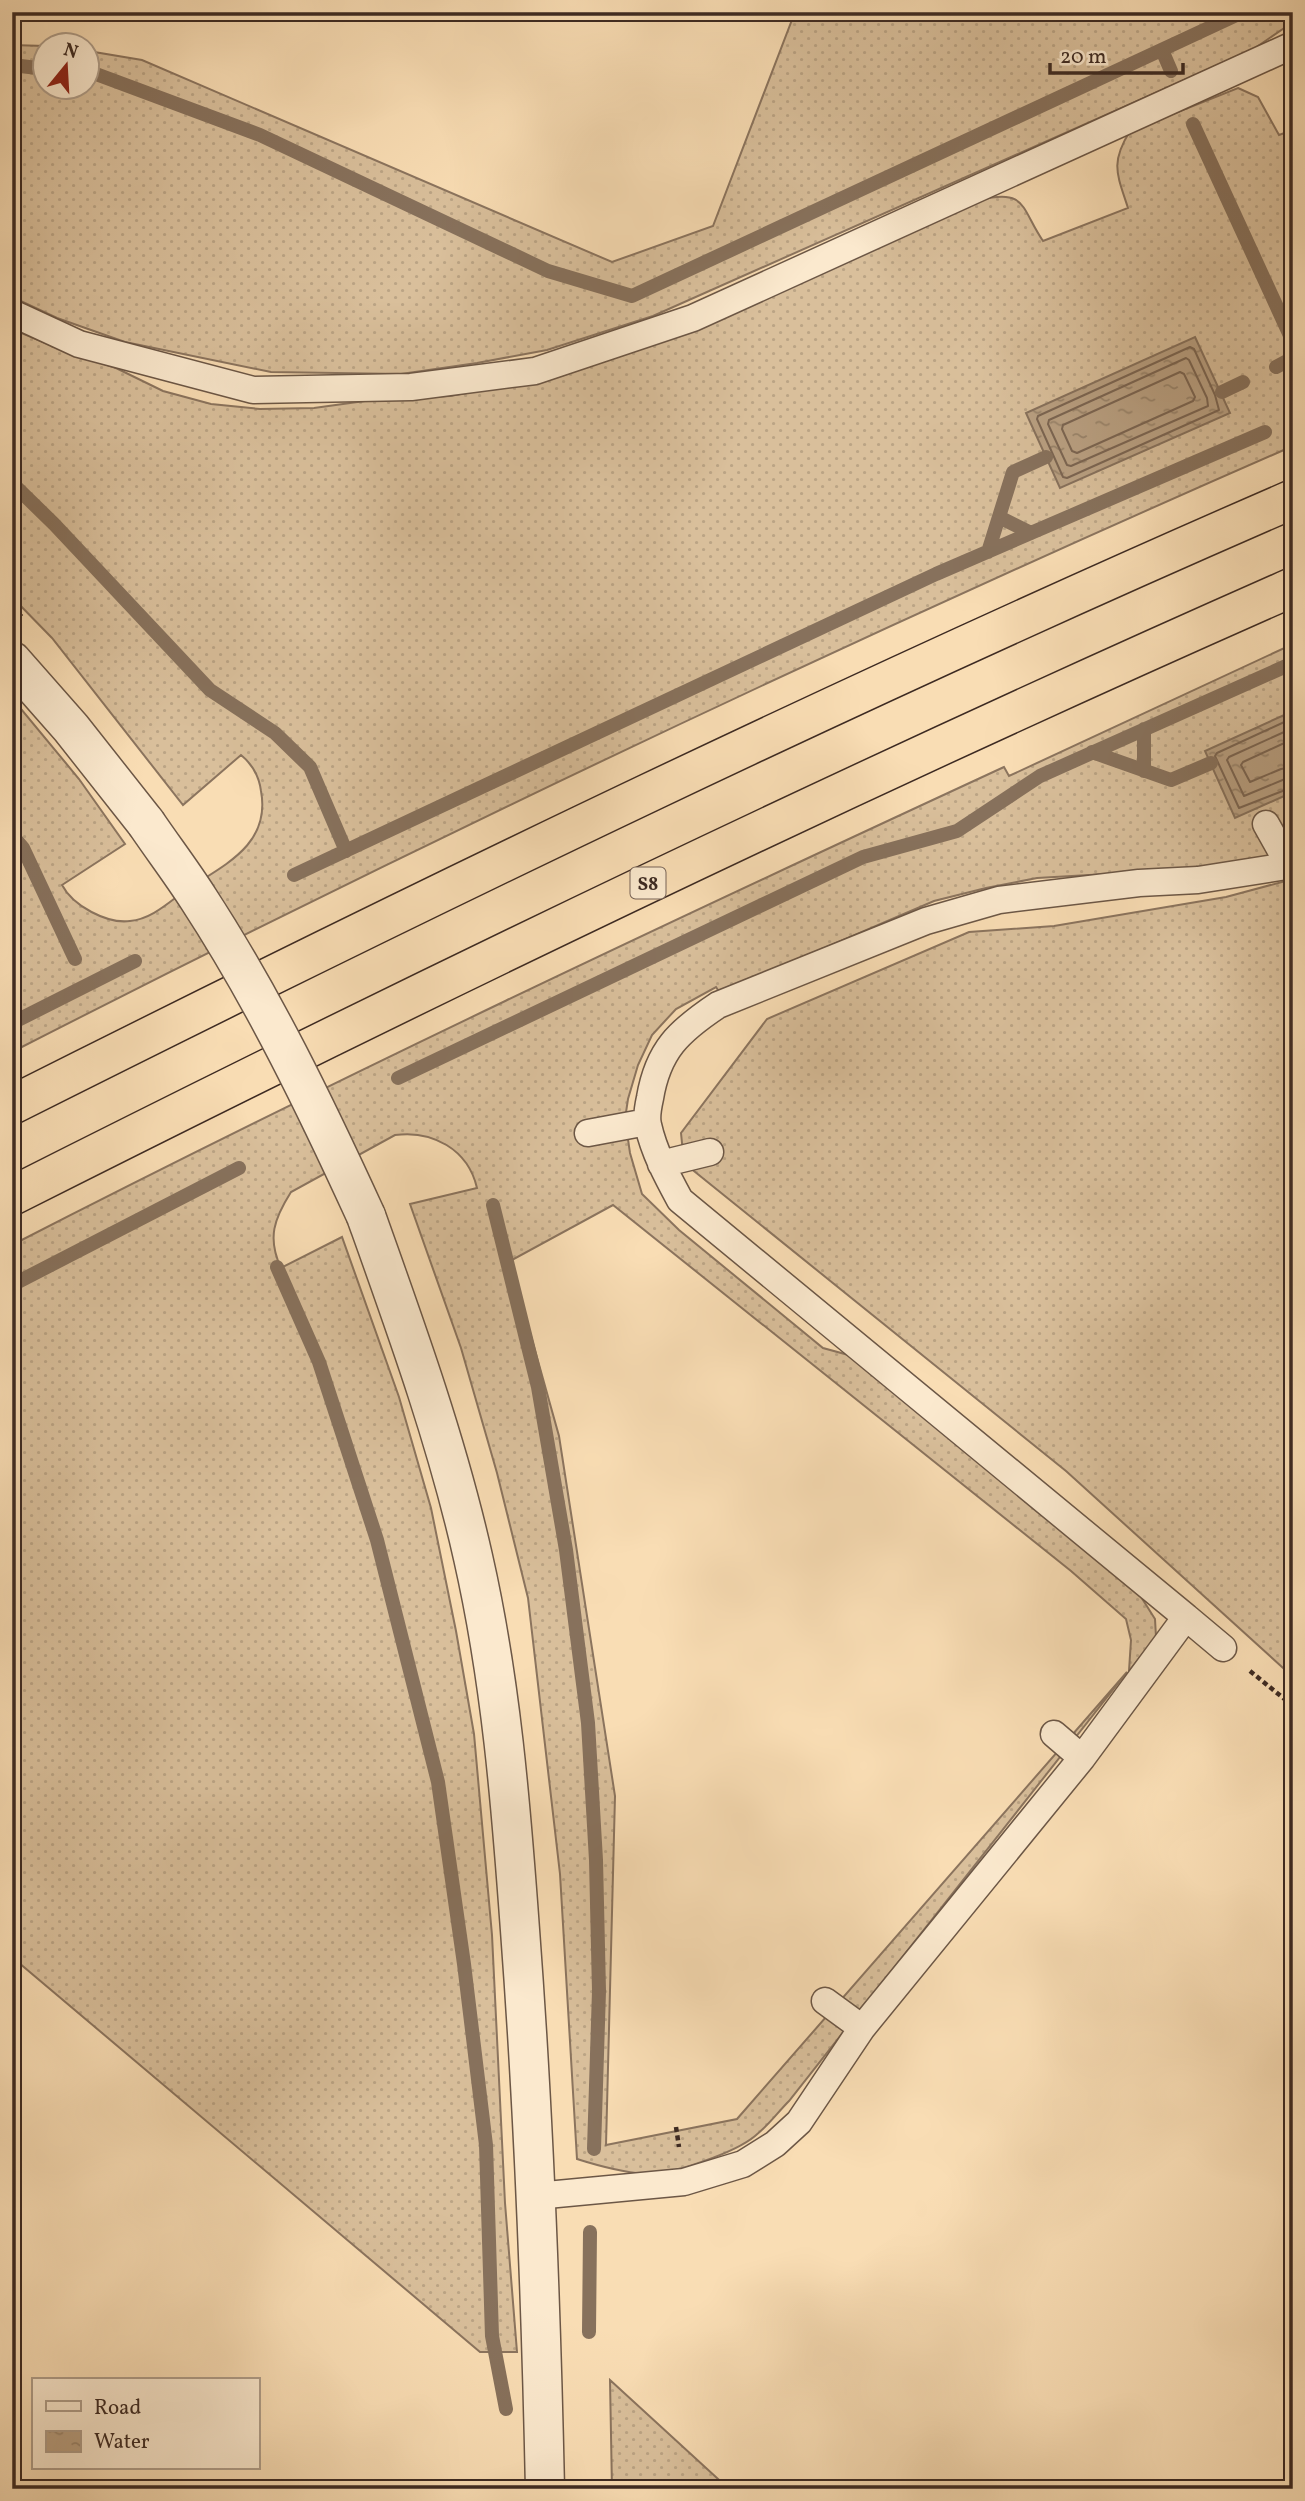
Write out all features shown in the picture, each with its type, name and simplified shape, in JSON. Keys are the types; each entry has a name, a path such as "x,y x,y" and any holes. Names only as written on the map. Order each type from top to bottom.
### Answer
{"highway":[{"path":"12,1105 518,855 975,641 1293,499"},
{"name":"S8","path":"12,1196 261,1070 567,921 1011,714 1293,587"}],"street":[{"path":"12,661 71,728 146,823 198,898 281,1040 323,1122 366,1216 410,1337 440,1436 473,1556 492,1659 509,1781 529,2046 540,2276 545,2489"}],"lane":[{"path":"12,313 79,344 253,390 411,387 535,371 693,318 1293,45"},
{"path":"1223,1648 680,1200 661,1164 647,1122 653,1078 665,1052 698,1019 718,1005 914,926 999,900 1139,883 1198,880 1291,865 1266,824"},
{"path":"588,1133 647,1122"},
{"path":"661,1164 710,1152"},
{"path":"536,2196 684,2182 743,2164 775,2144 799,2122 862,2028 1082,1758 1186,1617"},
{"path":"1054,1734 1082,1758"},
{"path":"825,2001 862,2028"}],"path":[{"path":"1223,1648 1293,1706"}],"shaded area":[{"path":"795,12 1293,12 1293,22 1255,48 653,316 547,350 401,374 271,372 125,342 57,318 12,297 12,45 32,46 32,102 102,102 102,53 142,60 612,262 713,226"},
{"path":"1238,88 1258,97 1279,135 1293,130 1293,446 969,590 648,739 329,893 12,1052 12,698 79,779 125,844 62,885 74,900 92,912 111,920 130,921 146,917 160,909 242,851 259,826 262,810 257,775 241,755 183,805 52,638 12,597 12,329 116,368 163,391 211,404 260,409 314,408 372,400 450,396 564,375 980,200 995,197 1015,199 1026,211 1043,241 1128,208 1117,169 1120,152 1130,131"},
{"path":"1293,644 1293,854 1214,866 1037,878 934,901 720,993 716,987 676,1009 652,1035 638,1065 628,1099 625,1119 630,1153 642,1194 679,1230 823,1348 852,1356 1136,1589 1155,1619 1156,1637 1129,1671 1131,1640 1126,1619 1071,1571 613,1205 510,1261 559,1436 615,1796 606,2145 737,2119 1127,1672 789,2101 760,2132 733,2149 702,2162 656,2174 619,2170 577,2159 560,1874 528,1598 497,1473 461,1348 410,1204 477,1188 472,1174 466,1163 447,1145 422,1136 395,1135 291,1192 280,1211 274,1229 274,1247 281,1268 342,1237 399,1397 431,1508 456,1631 474,1734 492,1935 505,2203 517,2352 480,2352 12,1957 12,1245 382,1061 754,883 1004,767 1009,776"},
{"path":"1293,879 1293,1677 1066,1471 684,1163 681,1133 767,1019 969,932 1054,926 1226,897"},
{"path":"610,2380 729,2489 612,2489"}],"water":[{"path":"1195,337 1230,413 1060,488 1026,413"},
{"path":"1293,711 1293,792 1235,818 1205,751"}],"waterway":[{"path":"102,76 260,135 548,271 632,296 1243,12"},
{"path":"1162,50 1171,71"},
{"path":"12,65 32,67"},
{"path":"1193,124 1293,342"},
{"path":"1276,367 1293,358"},
{"path":"1222,392 1243,382"},
{"path":"294,875 936,574 1265,432"},
{"path":"988,552 1013,472 1046,457"},
{"path":"12,483 210,690 275,733 310,767 346,851"},
{"path":"999,517 1031,533"},
{"path":"398,1078 863,857 957,831 1040,776 1293,663"},
{"path":"1144,729 1144,771"},
{"path":"1092,752 1171,780 1211,763"},
{"path":"12,835 23,848 75,959"},
{"path":"12,1023 135,961"},
{"path":"12,1285 239,1168"},
{"path":"493,1205 538,1387 566,1550 588,1723 596,1860 599,1991 594,2149"},
{"path":"277,1267 319,1362 377,1540 438,1782 486,2145 492,2336 506,2409"},
{"path":"589,2332 590,2232"}]}
